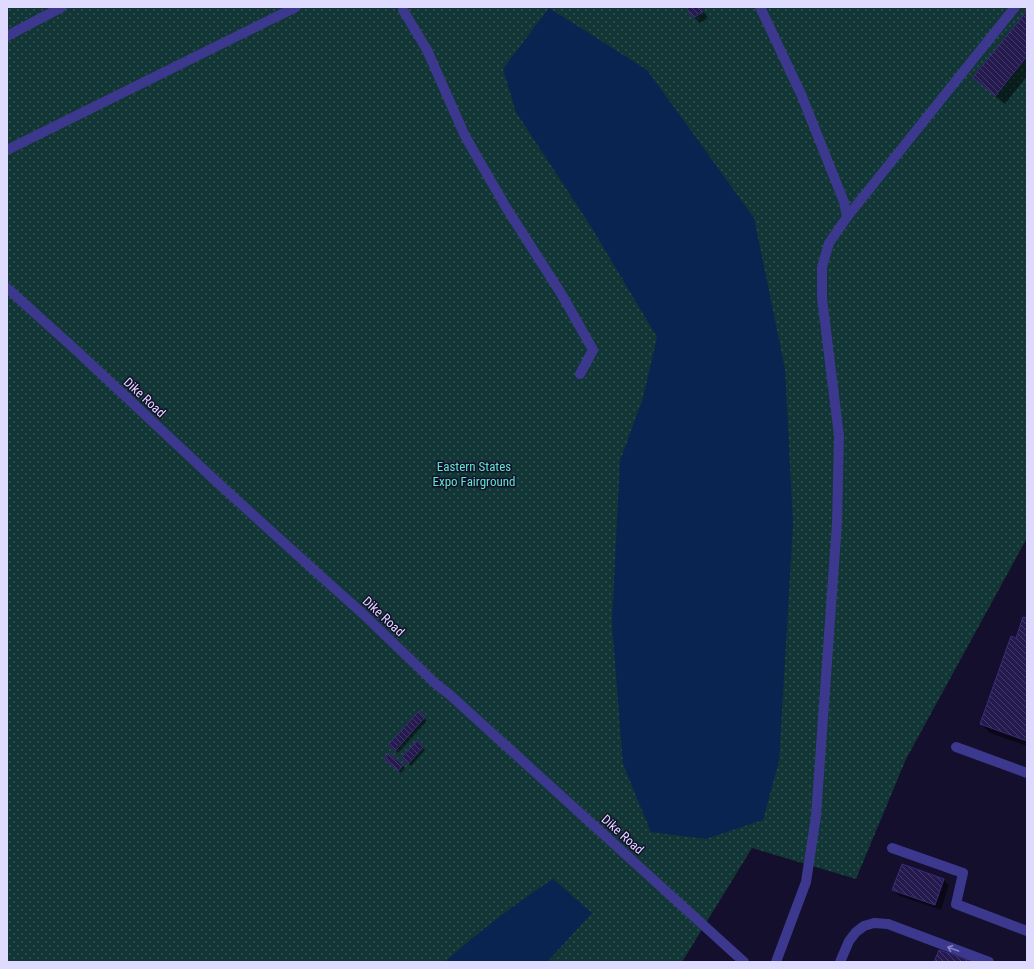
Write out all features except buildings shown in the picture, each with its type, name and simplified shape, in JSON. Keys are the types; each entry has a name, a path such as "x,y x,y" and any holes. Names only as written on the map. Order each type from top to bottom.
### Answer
{"lane":[{"path":"7,36 62,7"},
{"path":"7,150 296,7"},
{"path":"760,7 801,94 844,202 847,217"},
{"path":"776,962 806,882 816,816 837,523 839,436 822,298 822,267 829,243 847,217 1015,7"},
{"path":"403,10 427,50 468,140 507,209 562,294 593,350 580,374"},
{"name":"Dike Road","path":"7,288 77,351 218,483 362,613 436,684 449,694 744,962"},
{"path":"956,747 1027,773"},
{"path":"892,848 962,873 956,904 1027,930"},
{"path":"840,962 849,941 856,932 864,926 874,923 888,924 989,962"}],"green space":[{"name":"Eastern States Expo Fairground","path":"7,7 1027,7 1027,538 906,759 856,879 752,848 682,962 7,962"}],"water":[{"path":"549,8 647,70 754,218 785,369 793,524 779,761 763,820 706,839 651,832 623,764 612,623 620,461 643,398 657,337 592,228 516,112 503,69"},
{"path":"553,879 592,913 547,962 445,962 497,919"}]}
